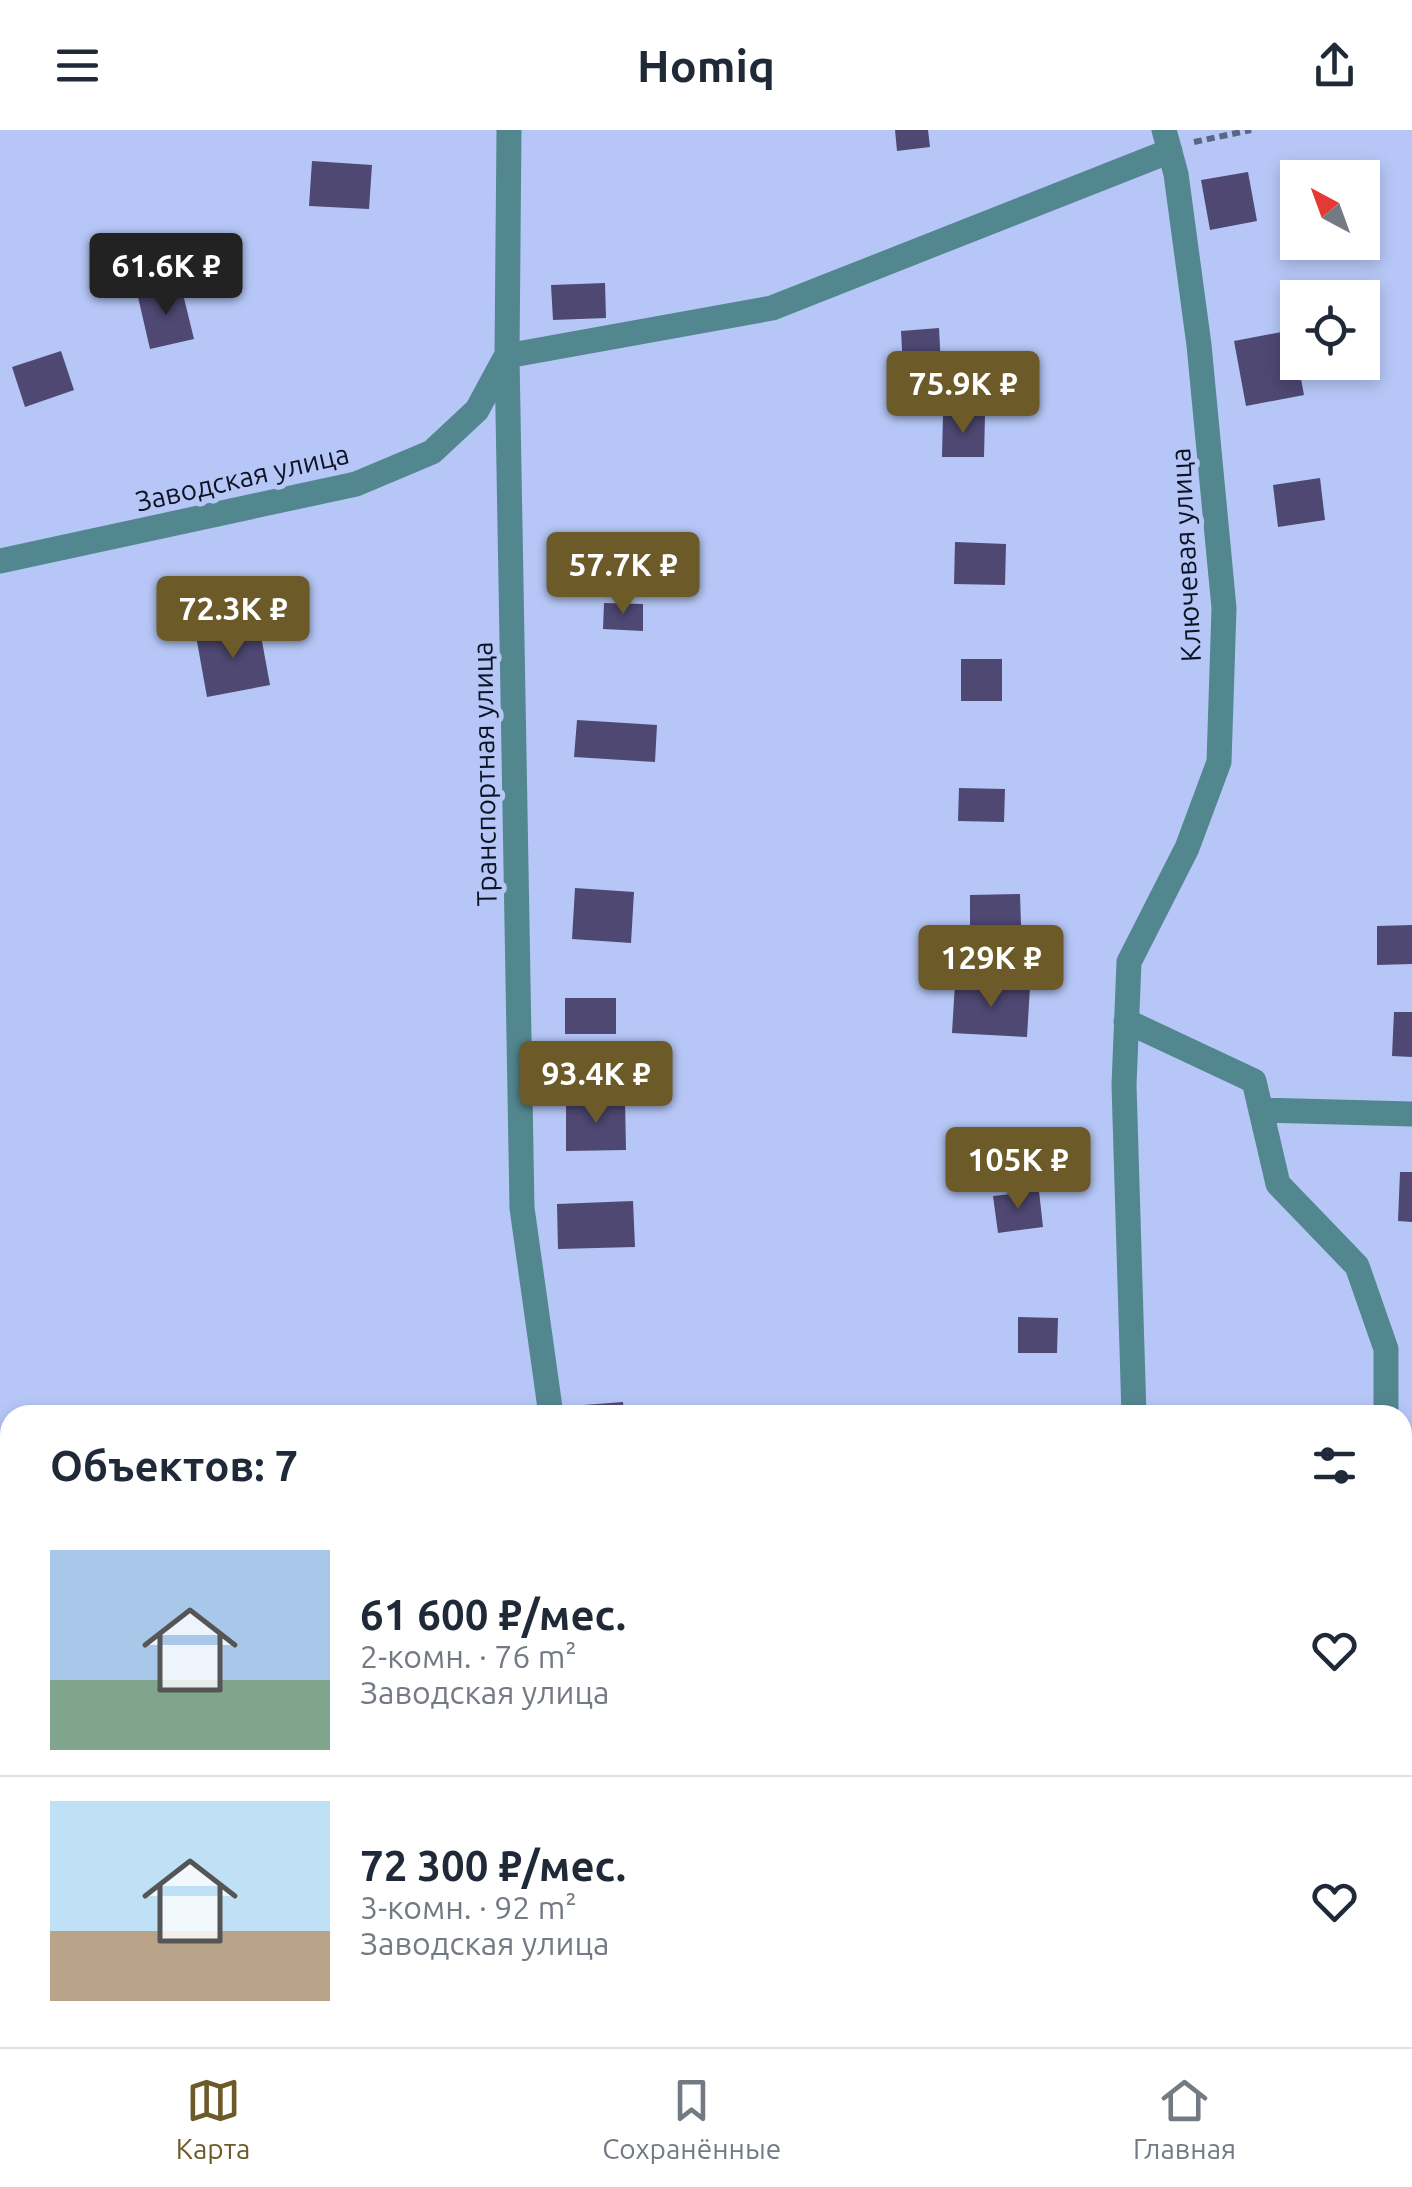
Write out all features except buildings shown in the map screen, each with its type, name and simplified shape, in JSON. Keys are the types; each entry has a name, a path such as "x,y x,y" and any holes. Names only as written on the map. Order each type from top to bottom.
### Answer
{"street":[{"name":"Транспортная улица","path":"510,130 507,356 522,1208 550,1405"},
{"path":"507,356 772,308 1166,140"},
{"name":"Ключевая улица","path":"1134,1405 1124,1085 1129,962 1187,848 1219,762 1224,608 1199,345 1176,174 1166,140"},
{"name":"Заводская улица","path":"0,562 356,484 432,452 477,410 507,356"},
{"path":"1126,1021 1254,1081 1278,1184 1358,1266 1386,1348 1386,1405"},
{"path":"1261,1110 1412,1114"}],"path":[{"path":"1166,140 1251,130"}]}
